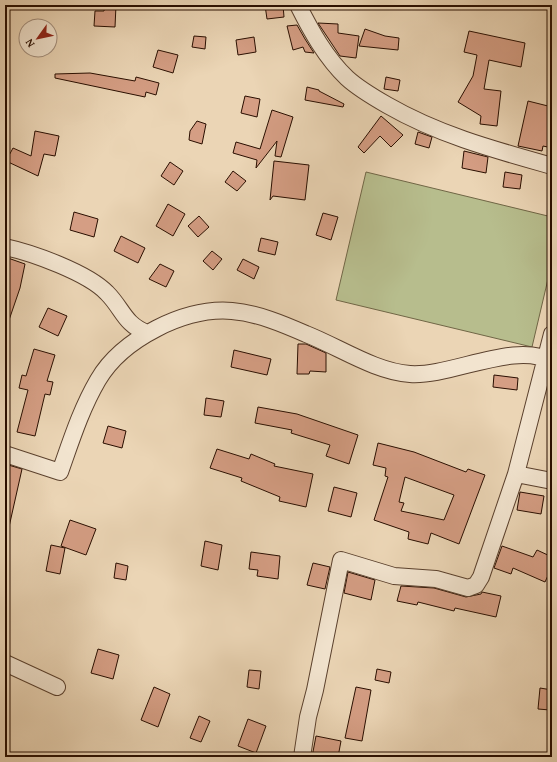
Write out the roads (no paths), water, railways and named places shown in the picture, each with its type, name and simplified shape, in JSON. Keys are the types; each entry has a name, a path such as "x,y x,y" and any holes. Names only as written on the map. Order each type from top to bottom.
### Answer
{"street":[{"path":"298,5 324,51 347,78 370,96 414,121 457,138 552,166"},
{"path":"5,247 79,273 95,282 108,294 131,325 147,333"},
{"path":"5,454 60,472 84,407 99,379 116,357 147,333 194,314 230,310 244,312 286,325 397,373 412,374 439,372 505,356 522,355 549,360"},
{"path":"302,757 308,717 318,678 341,560 394,576 436,579 468,588 476,585 481,577 516,474 549,360 552,334"},
{"path":"516,474 552,481"},
{"path":"5,663 57,686"}]}
